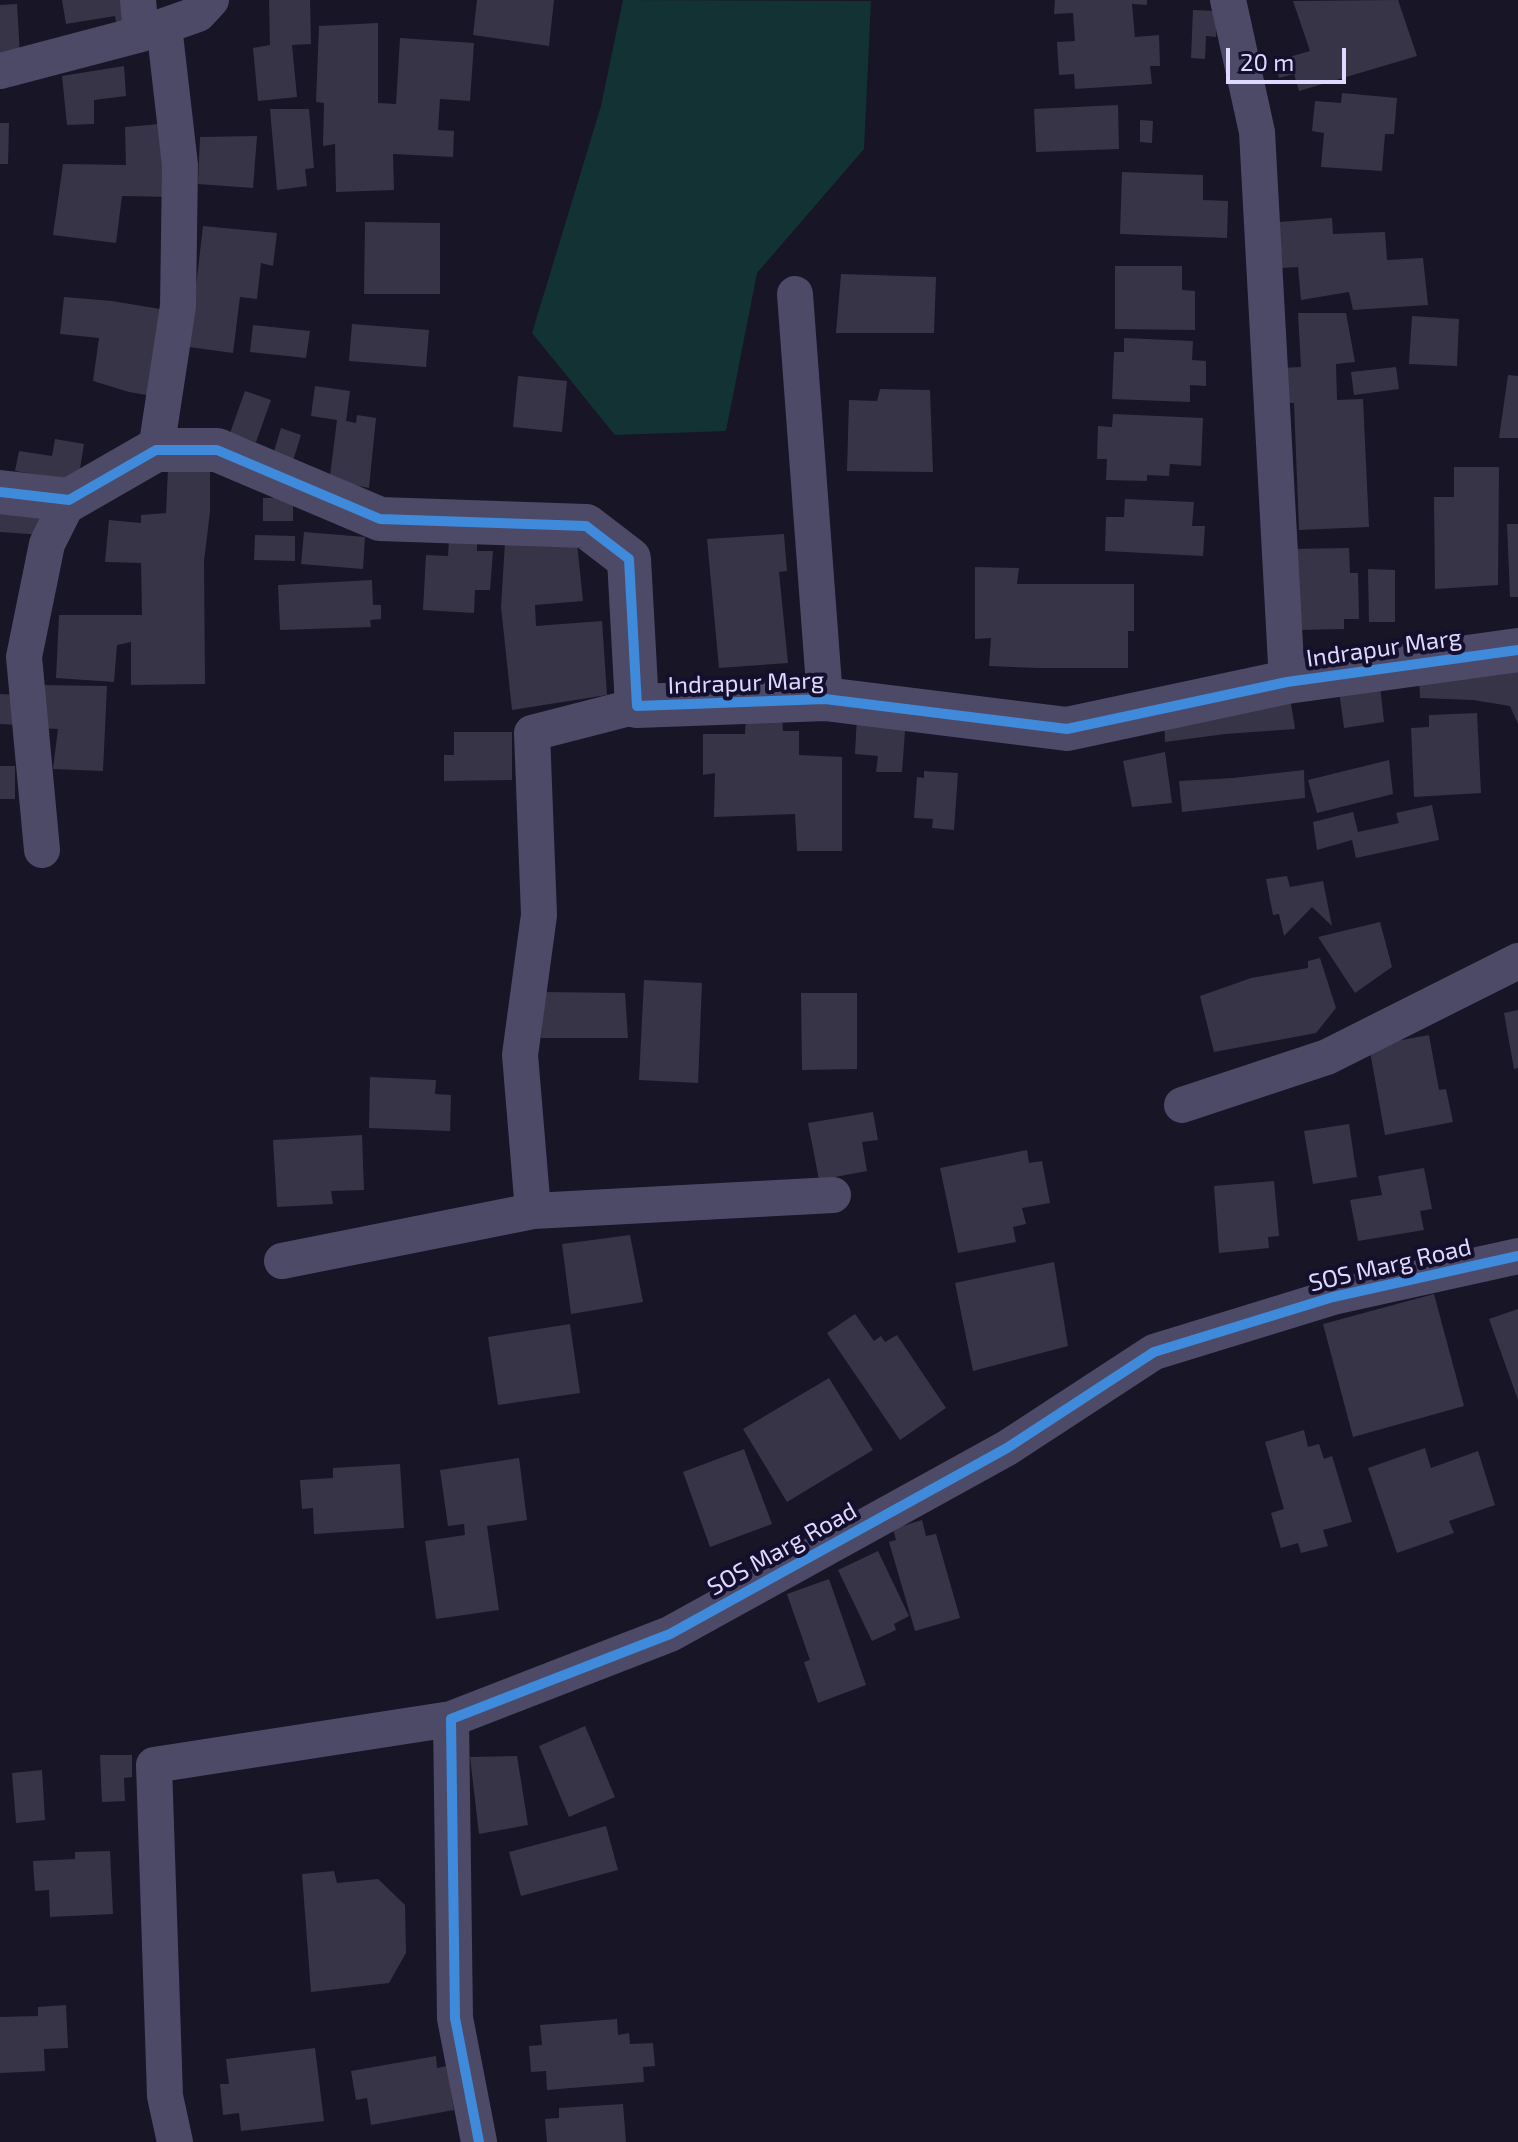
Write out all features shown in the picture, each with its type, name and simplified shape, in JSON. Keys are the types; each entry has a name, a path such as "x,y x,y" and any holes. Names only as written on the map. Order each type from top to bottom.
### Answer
{"street":[{"path":"0,71 148,20 198,14 211,0"},
{"path":"1228,0 1257,132 1287,682"},
{"path":"148,20 180,165 178,306 156,450"},
{"path":"795,294 825,699"},
{"name":"Indrapur Marg","path":"69,500 156,450 217,450 380,519 586,526 629,559 637,706 825,699 1067,729 1287,682 1518,650"},
{"path":"0,492 69,500 47,544 24,657 42,850"},
{"path":"533,1211 520,1055 539,915 532,733 637,706"},
{"path":"1182,1105 1327,1057 1518,961"},
{"path":"282,1261 533,1211 833,1195"},
{"name":"SOS Marg Road","path":"175,2142 165,2096 154,1765 451,1719 670,1634 1007,1448 1154,1352 1333,1297 1518,1256"},
{"path":"451,1719 455,2018 479,2142"}],"green space":[{"path":"623,0 871,1 864,149 757,273 726,431 615,435 532,333 601,106"}],"building":[{"path":"62,0 128,0 131,26 117,28 115,16 66,24"},
{"path":"269,0 310,0 311,44 292,45 297,97 258,101 253,48 270,45"},
{"path":"477,0 554,0 549,46 473,35"},
{"path":"1055,0 1147,0 1147,5 1132,4 1135,37 1159,35 1160,66 1150,66 1152,84 1075,89 1074,74 1059,75 1057,42 1075,41 1073,13 1054,14"},
{"path":"1398,0 1417,56 1299,91 1294,74 1279,78 1275,61 1310,51 1293,1"},
{"path":"17,4 20,55 0,57 0,5"},
{"path":"1193,10 1217,11 1216,37 1206,36 1205,59 1191,58"},
{"path":"378,23 378,103 396,104 400,38 474,43 470,101 440,99 438,130 454,131 453,157 393,154 394,190 336,192 335,144 323,146 324,103 316,102 319,26"},
{"path":"124,66 126,96 94,100 94,124 67,125 62,76"},
{"path":"1342,93 1397,98 1394,134 1385,134 1382,171 1321,167 1324,133 1312,131 1315,101 1341,103"},
{"path":"1118,105 1119,149 1036,152 1034,109"},
{"path":"270,109 309,109 314,168 305,169 307,186 277,190"},
{"path":"1140,120 1153,121 1152,143 1140,142"},
{"path":"0,123 9,123 8,164 0,164"},
{"path":"171,123 173,197 122,196 116,243 53,235 63,164 126,165 125,127"},
{"path":"257,136 253,188 198,184 200,137"},
{"path":"1122,172 1203,175 1203,200 1228,201 1227,238 1120,234"},
{"path":"1332,218 1333,234 1385,232 1387,260 1423,258 1428,305 1353,310 1349,292 1301,300 1298,267 1282,268 1279,222"},
{"path":"365,222 440,223 440,294 364,294"},
{"path":"203,226 277,233 273,266 261,263 257,299 240,297 233,353 189,347"},
{"path":"1115,266 1182,266 1182,290 1195,291 1195,330 1115,329"},
{"path":"841,274 936,277 934,333 836,333"},
{"path":"64,297 166,310 152,396 93,381 99,338 60,334"},
{"path":"1298,313 1346,313 1355,362 1336,364 1337,400 1363,399 1369,527 1299,530 1294,403 1282,403 1280,368 1301,367"},
{"path":"1412,316 1459,319 1457,366 1409,364"},
{"path":"352,324 429,330 426,367 349,361"},
{"path":"253,325 310,331 306,358 250,352"},
{"path":"1124,338 1193,341 1192,360 1206,361 1206,386 1190,385 1190,402 1112,399 1114,352 1124,352"},
{"path":"1396,367 1399,389 1354,395 1351,372"},
{"path":"1508,375 1518,376 1518,438 1499,438"},
{"path":"518,376 567,381 562,432 513,427"},
{"path":"315,386 350,391 346,421 356,423 357,415 376,418 369,488 329,484 337,420 311,416"},
{"path":"880,389 930,390 933,472 847,471 849,400 877,401"},
{"path":"245,391 271,400 256,442 230,433"},
{"path":"1113,414 1203,418 1201,466 1170,464 1169,476 1147,475 1147,481 1106,480 1107,459 1097,459 1098,426 1112,427"},
{"path":"281,428 301,435 292,464 272,458"},
{"path":"55,439 84,444 78,481 15,471 19,451 52,456"},
{"path":"1454,467 1499,467 1498,585 1435,589 1434,497 1454,497"},
{"path":"168,468 210,469 210,512 204,561 205,684 131,685 131,642 117,645 114,682 56,678 59,615 142,615 141,563 105,562 109,520 141,523 141,515 166,513"},
{"path":"263,498 293,498 293,521 263,521"},
{"path":"1125,499 1194,502 1192,526 1205,526 1203,556 1105,551 1106,517 1124,517"},
{"path":"0,503 40,507 43,535 0,532"},
{"path":"1507,524 1518,524 1518,597 1510,597"},
{"path":"304,532 365,537 363,569 301,564"},
{"path":"784,534 787,571 779,572 788,663 719,668 707,539"},
{"path":"255,535 295,536 295,561 254,560"},
{"path":"449,539 477,541 477,551 493,551 490,590 475,590 474,613 423,610 426,555 448,556"},
{"path":"505,542 577,543 583,601 535,605 536,626 602,621 607,695 512,710 501,607"},
{"path":"1349,548 1350,573 1358,573 1359,619 1344,619 1344,629 1299,630 1291,549"},
{"path":"975,567 1019,568 1017,584 1134,584 1134,631 1128,631 1128,668 989,666 991,638 975,639"},
{"path":"1368,569 1395,570 1395,622 1369,622"},
{"path":"372,580 373,605 381,605 381,619 370,620 371,627 280,630 278,585"},
{"path":"1518,669 1518,724 1510,706 1473,700 1420,698 1419,675"},
{"path":"1379,677 1384,722 1344,728 1338,683"},
{"path":"38,685 107,686 103,771 53,769 58,729 37,728"},
{"path":"1289,691 1295,729 1165,742 1164,715"},
{"path":"0,694 18,695 17,725 0,724"},
{"path":"1477,713 1481,793 1414,797 1411,728 1429,727 1429,715"},
{"path":"746,715 782,716 783,731 799,731 799,755 842,757 842,851 797,851 795,814 714,817 715,773 703,775 703,734 745,734"},
{"path":"857,715 906,718 902,772 876,772 878,756 855,754"},
{"path":"454,732 512,732 512,780 444,781 444,755 454,755"},
{"path":"1165,752 1172,803 1132,807 1123,761"},
{"path":"1389,760 1393,794 1317,813 1308,780"},
{"path":"0,766 15,766 15,799 0,799"},
{"path":"1304,770 1305,798 1182,812 1179,781"},
{"path":"924,771 958,773 954,830 932,828 933,819 914,818 917,777 924,778"},
{"path":"1432,805 1439,840 1356,858 1352,840 1317,850 1313,822 1353,812 1358,832 1399,823 1396,813"},
{"path":"1287,876 1290,887 1323,881 1332,926 1312,907 1284,936 1279,914 1273,915 1266,879"},
{"path":"1380,922 1392,967 1355,993 1318,937"},
{"path":"1320,958 1336,1008 1316,1033 1214,1052 1200,996 1251,978 1308,968 1308,961"},
{"path":"644,980 702,983 698,1083 639,1080"},
{"path":"542,992 625,993 628,1038 541,1038"},
{"path":"801,993 857,993 857,1069 802,1070"},
{"path":"1518,1010 1518,1068 1514,1069 1504,1013"},
{"path":"1429,1035 1439,1090 1446,1089 1453,1122 1385,1135 1369,1046"},
{"path":"370,1077 436,1080 435,1094 451,1095 450,1131 369,1128"},
{"path":"873,1112 878,1140 862,1142 867,1171 819,1180 808,1123"},
{"path":"1349,1124 1357,1177 1313,1184 1304,1131"},
{"path":"362,1135 364,1190 331,1191 333,1204 277,1207 273,1140"},
{"path":"1027,1150 1029,1163 1042,1161 1050,1203 1022,1208 1026,1224 1013,1227 1016,1242 958,1253 940,1168"},
{"path":"1424,1168 1432,1209 1420,1211 1424,1230 1358,1241 1350,1200 1382,1195 1378,1176"},
{"path":"1274,1181 1279,1236 1268,1237 1269,1248 1219,1253 1214,1186"},
{"path":"630,1235 643,1302 571,1314 562,1244"},
{"path":"1054,1262 1068,1346 973,1371 955,1283"},
{"path":"1434,1294 1464,1406 1353,1437 1323,1324"},
{"path":"1518,1309 1518,1400 1489,1319"},
{"path":"855,1314 874,1341 881,1336 885,1342 897,1335 946,1408 900,1440 827,1333"},
{"path":"570,1324 580,1393 498,1405 488,1337"},
{"path":"829,1378 873,1450 787,1502 743,1429"},
{"path":"1304,1430 1308,1447 1319,1444 1324,1459 1332,1456 1352,1522 1323,1530 1328,1546 1301,1553 1298,1543 1281,1548 1271,1513 1284,1509 1265,1442"},
{"path":"1425,1448 1431,1468 1478,1451 1495,1505 1449,1521 1454,1533 1397,1553 1368,1468"},
{"path":"744,1449 772,1524 710,1547 683,1472"},
{"path":"519,1458 527,1520 487,1526 499,1610 436,1619 425,1541 465,1535 464,1524 448,1526 440,1470"},
{"path":"400,1464 404,1528 314,1534 313,1508 302,1509 300,1480 333,1478 333,1468"},
{"path":"922,1520 926,1536 936,1534 960,1618 915,1631 889,1542 896,1540 893,1529"},
{"path":"878,1551 909,1616 894,1624 896,1630 872,1641 838,1570"},
{"path":"829,1579 866,1685 818,1703 804,1662 810,1660 787,1594"},
{"path":"585,1726 615,1797 569,1817 539,1746"},
{"path":"100,1755 132,1755 132,1777 124,1778 125,1801 102,1802"},
{"path":"517,1756 528,1825 479,1834 470,1757"},
{"path":"42,1770 45,1820 16,1823 12,1773"},
{"path":"606,1826 618,1870 521,1896 509,1852"},
{"path":"110,1851 113,1914 50,1917 49,1890 35,1891 33,1861 75,1859 75,1852"},
{"path":"334,1871 337,1883 378,1879 405,1905 406,1953 389,1983 311,1992 302,1874"},
{"path":"66,2005 68,2048 44,2049 45,2071 0,2073 0,2017 38,2016 38,2007"},
{"path":"617,2019 618,2035 629,2033 630,2044 653,2043 655,2066 643,2067 644,2082 547,2090 546,2071 531,2072 529,2046 542,2045 540,2025"},
{"path":"315,2048 324,2121 241,2131 239,2113 223,2115 220,2084 229,2084 226,2059"},
{"path":"436,2056 437,2068 447,2066 454,2110 371,2125 367,2098 356,2100 351,2071"},
{"path":"623,2104 626,2142 547,2142 545,2119 559,2118 559,2108"}],"cycle path":[{"path":"0,492 69,500 156,450 217,450 380,519 586,526 629,559 637,706 825,699 1067,729 1287,682 1518,650"},
{"path":"479,2142 455,2018 451,1719 670,1634 1007,1448 1154,1352 1333,1297 1518,1256"}]}
